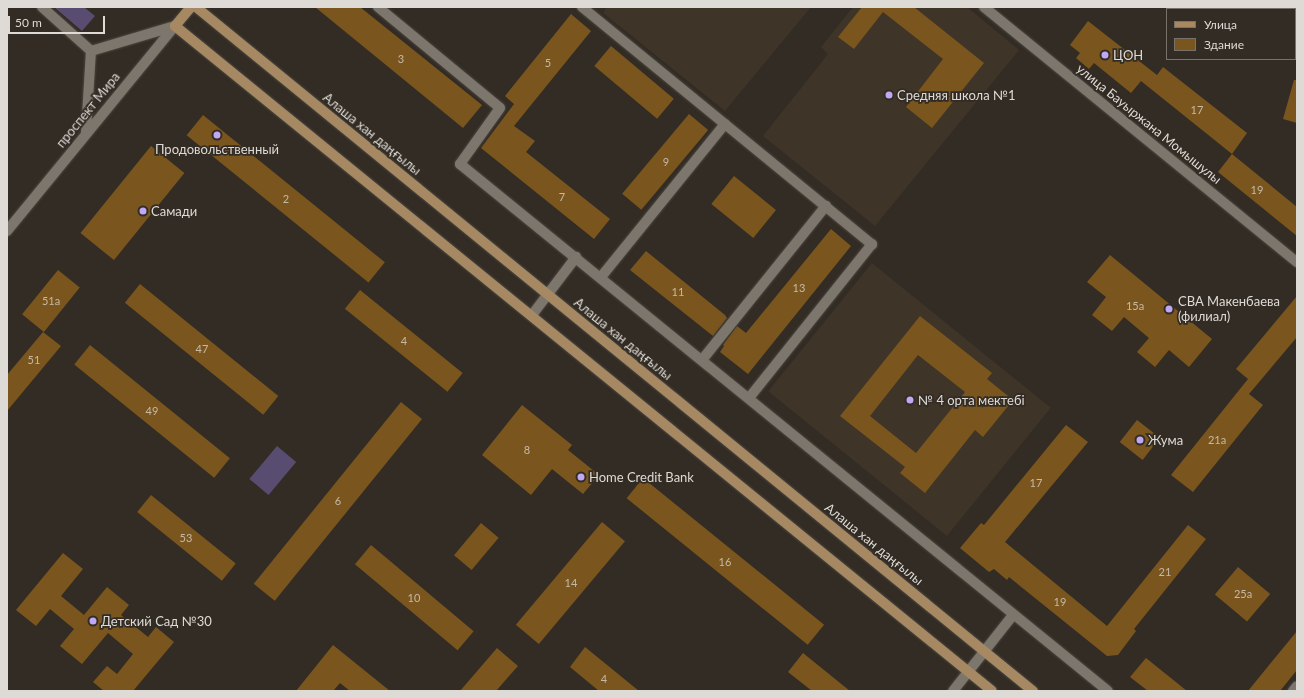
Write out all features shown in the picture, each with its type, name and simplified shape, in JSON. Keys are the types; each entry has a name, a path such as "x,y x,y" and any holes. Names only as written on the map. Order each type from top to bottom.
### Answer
{"main road":[{"name":"проспект Мира","path":"175,26 192,7"},
{"name":"Алаша хан даңғылы","path":"196,7 1033,691"},
{"path":"175,26 532,315 992,691"}],"street":[{"path":"42,7 92,51"},
{"path":"378,7 500,108 460,164 601,277 1013,615 1108,691"},
{"name":"улица Бауыржана Момышулы","path":"984,7 1297,262"},
{"path":"589,9 725,124 872,244 749,398"},
{"path":"92,51 175,26"},
{"name":"проспект Мира","path":"7,231 86,132 175,26"},
{"path":"86,132 92,51"},
{"path":"601,277 725,124"},
{"path":"702,360 826,206"},
{"path":"532,315 576,257"},
{"path":"953,691 1013,615"},
{"path":"1293,691 1297,686"}],"shaded area":[{"path":"54,7 84,7 95,16 82,31"},
{"path":"607,7 811,7 725,111 603,13"},
{"name":"Средняя школа №1","path":"853,7 967,7 1019,50 875,226 763,136 828,54 821,47"},
{"name":"№ 4 орта мектебі","path":"872,263 1051,408 947,536 768,391"},
{"path":"277,446 296,462 269,495 249,479"}],"building":[{"path":"315,7 360,7 482,105 463,128"},
{"path":"862,7 914,7 984,63 932,128 906,107 943,59 883,12 854,49 838,37"},
{"path":"571,14 591,31 514,126 535,141 526,152 610,219 594,239 481,148 514,104 505,96"},
{"path":"1088,21 1157,75 1163,67 1247,133 1232,154 1141,81 1131,93 1094,63 1089,69 1076,58 1080,53 1070,45"},
{"path":"611,46 674,99 657,119 594,66"},
{"path":"1294,80 1297,80 1297,123 1283,119"},
{"path":"689,114 708,130 641,210 622,194"},
{"path":"203,115 385,262 368,282 187,135"},
{"path":"151,146 184,173 114,260 81,233"},
{"path":"1232,154 1297,207 1297,236 1218,172"},
{"path":"734,176 776,210 753,238 711,204"},
{"path":"831,229 851,246 748,374 720,352 724,346 723,345 737,326 746,333"},
{"path":"646,251 725,315 727,318 713,336 630,270"},
{"path":"1110,255 1212,339 1189,367 1169,350 1155,367 1137,352 1149,338 1124,317 1112,331 1092,315 1106,297 1087,282"},
{"path":"58,270 80,288 44,332 22,314"},
{"path":"140,284 278,396 263,415 125,303"},
{"path":"360,290 463,373 447,392 345,309"},
{"path":"1297,296 1297,337 1249,394 1263,405 1193,492 1171,475 1248,379 1236,369"},
{"path":"920,316 992,373 987,379 1013,400 983,437 975,430 925,493 900,473 905,467 840,416","holes":["918,355 965,392 916,453 870,416"]},
{"path":"43,332 61,346 7,411 7,375"},
{"path":"90,345 230,458 214,478 74,364"},
{"path":"401,402 422,419 275,601 254,584"},
{"path":"522,405 572,445 568,450 599,475 583,494 552,469 531,495 482,455"},
{"name":"Жума","path":"1137,420 1160,438 1143,460 1120,442"},
{"path":"1066,425 1088,442 1005,542 1107,626 1188,525 1206,539 1134,629 1136,631 1118,655 1107,656 1009,577 1007,580 994,569 989,572 960,548 981,523 984,525"},
{"path":"643,478 824,625 808,645 627,498"},
{"path":"151,495 236,564 222,581 137,512"},
{"path":"602,522 625,541 539,644 516,625"},
{"path":"481,523 499,538 472,570 454,555"},
{"path":"371,545 474,631 458,650 355,564"},
{"path":"63,553 83,569 61,596 84,615 107,587 129,605 121,615 148,637 156,627 174,642 133,691 104,691 93,682 107,666 117,674 133,654 108,633 82,664 60,646 74,629 50,609 36,626 16,610"},
{"path":"1238,567 1270,594 1247,622 1215,595"},
{"path":"1297,631 1297,670 1280,691 1248,691"},
{"path":"333,645 390,691 350,691 340,683 333,691 296,691"},
{"path":"585,647 639,691 599,691 570,667"},
{"path":"497,648 518,666 496,691 460,691"},
{"path":"803,653 850,691 812,691 788,672"},
{"path":"1146,658 1187,691 1148,691 1130,677"}],"place":[{"name":"ЦОН","path":"1105,55"},
{"name":"Средняя школа №1","path":"889,95"},
{"name":"Продовольственный","path":"217,135"},
{"name":"Самади","path":"143,211"},
{"name":"СВА Макенбаева (филиал)","path":"1169,309"},
{"name":"№ 4 орта мектебі","path":"910,400"},
{"name":"Жума","path":"1140,440"},
{"name":"Home Credit Bank","path":"581,477"},
{"name":"Детский Сад №30","path":"93,621"}]}
